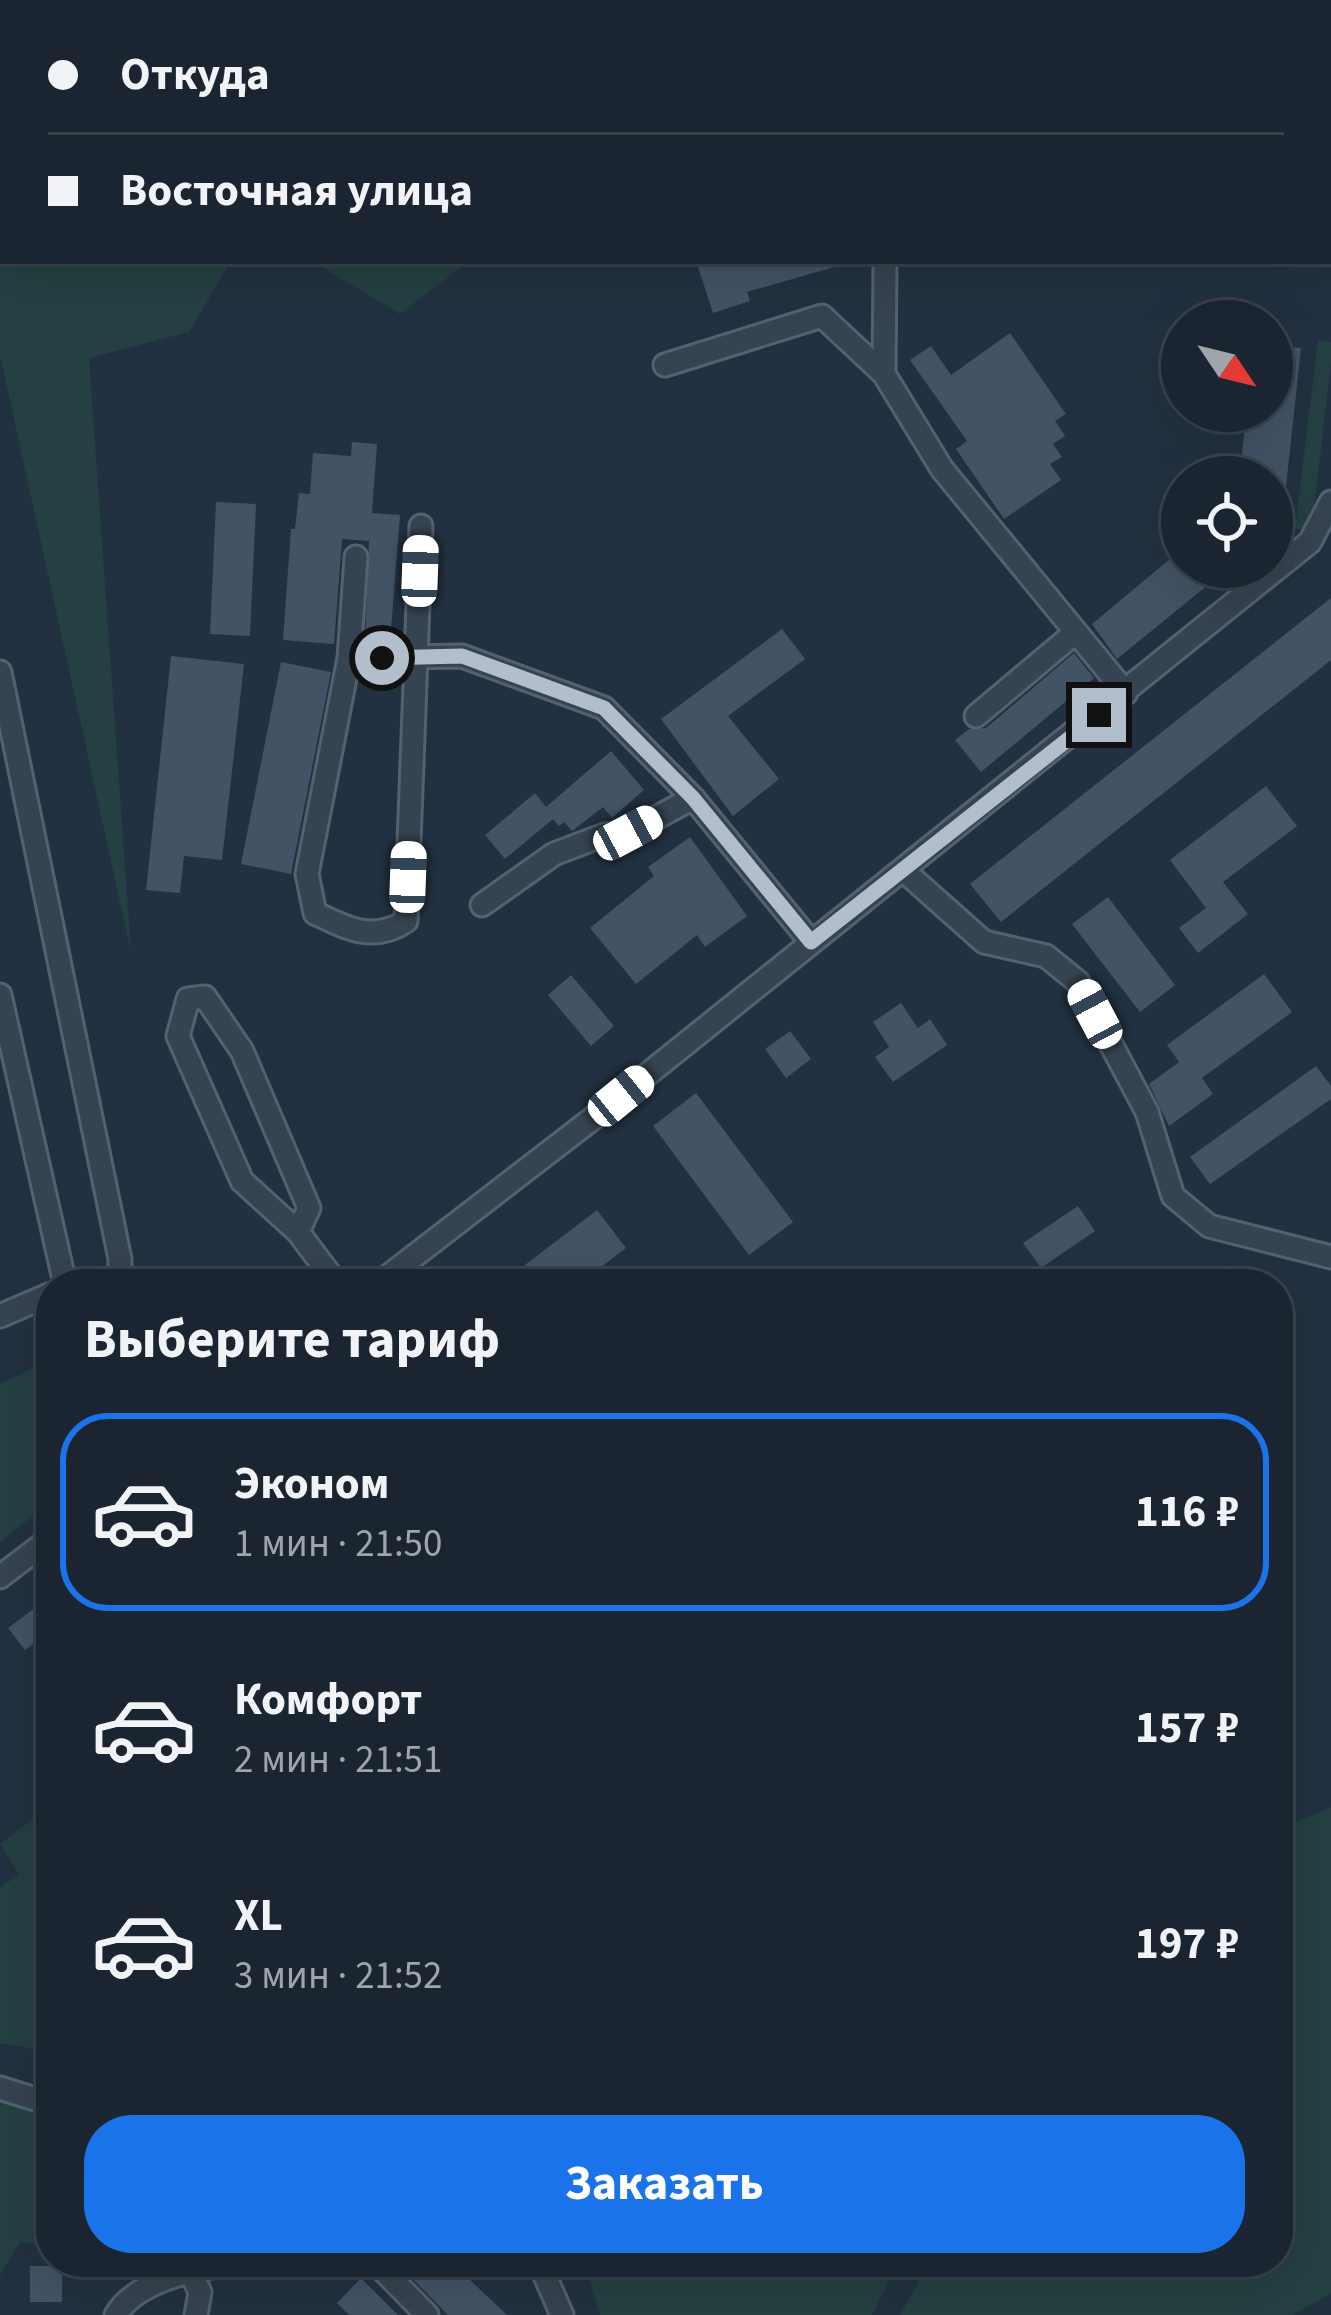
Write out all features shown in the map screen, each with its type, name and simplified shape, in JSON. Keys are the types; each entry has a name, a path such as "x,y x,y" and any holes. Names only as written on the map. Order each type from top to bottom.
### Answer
{"street":[{"path":"884,374 885,264"},
{"path":"665,365 822,316 884,374 942,469 1126,693"},
{"path":"397,1269 1310,542 1331,502"},
{"path":"356,557 349,658 307,874 315,913 357,933 392,930 406,921 422,526"},
{"path":"976,716 1076,632"},
{"path":"349,658 462,656 604,708 693,798 811,942"},
{"path":"0,672 120,1269"},
{"path":"482,905 554,854 604,835 628,833 693,798"},
{"path":"903,869 984,942 1046,956 1078,982 1148,1112 1173,1196 1209,1226 1331,1257"},
{"path":"0,995 62,1269"},
{"path":"298,1232 309,1208 242,1051 205,997 188,999 178,1036 242,1180 298,1232 326,1269"},
{"path":"0,1316 36,1300"},
{"path":"0,1577 36,1549"},
{"path":"0,2088 36,2102"},
{"path":"116,2315 122,2304 168,2277"},
{"path":"193,2277 200,2292 196,2315"},
{"path":"390,2277 427,2315"},
{"path":"546,2277 562,2315"}],"green space":[{"path":"0,264 257,264 229,265 189,332 89,358 131,952 0,355"},
{"path":"317,264 465,264 400,314"},
{"path":"1318,340 1331,342 1331,365 1311,531 1295,529"},
{"path":"36,1367 36,1514 0,1542 0,1384"},
{"path":"1331,1807 1331,2293 1292,2315 900,2315 921,2277 1293,2277 1293,1823"},
{"path":"36,1816 36,2049 0,2043 0,1888 19,1874 0,1844"},
{"path":"0,2097 36,2114 36,2245 20,2242 0,2275"},
{"path":"589,2277 891,2277 872,2315 600,2315"}],"building":[{"path":"841,264 747,292 750,301 713,313 698,267"},
{"path":"1010,333 1066,414 1055,421 1065,436 1053,444 1062,457 1050,464 1061,480 1004,519 956,449 967,441 910,360 931,346 951,375"},
{"path":"1293,347 1301,348 1293,422"},
{"path":"1244,432 1292,432 1289,456 1242,456"},
{"path":"352,442 377,444 372,513 400,515 390,642 365,643 369,541 342,539 334,644 283,640 291,529 295,529 299,493 310,494 313,453 351,456"},
{"path":"216,502 256,504 250,636 210,634"},
{"path":"1161,566 1161,588 1204,588 1117,659 1092,624"},
{"path":"1331,598 1331,660 1001,922 970,884"},
{"path":"782,629 805,659 728,716 779,779 733,816 661,719"},
{"path":"1074,653 1094,678 981,772 955,740 969,729 986,728"},
{"path":"171,656 244,664 222,860 184,856 180,893 146,890"},
{"path":"281,662 331,672 291,874 241,864"},
{"path":"611,751 644,790 612,818 603,807 572,831 553,819 505,859 485,835 535,793 546,807"},
{"path":"1266,786 1297,826 1223,882 1248,914 1198,953 1179,928 1206,908 1170,860"},
{"path":"690,837 747,916 705,947 697,935 636,984 590,928 654,876 648,867"},
{"path":"1108,897 1175,985 1140,1012 1072,924"},
{"path":"1264,974 1292,1012 1202,1078 1213,1094 1169,1126 1149,1084 1179,1062 1167,1045"},
{"path":"571,975 614,1026 591,1046 548,995"},
{"path":"901,1003 918,1028 930,1019 947,1045 893,1082 875,1057 889,1047 873,1022"},
{"path":"790,1031 811,1059 786,1078 765,1049"},
{"path":"1316,1066 1331,1086 1331,1099 1210,1184 1190,1157"},
{"path":"696,1093 793,1222 749,1255 653,1126"},
{"path":"1078,1206 1095,1231 1041,1268 1023,1243"},
{"path":"597,1210 626,1248 599,1269 520,1269"},
{"path":"36,1607 36,1642 25,1650 8,1628"},
{"path":"30,2266 36,2266 36,2277 62,2277 62,2302 30,2302"},
{"path":"411,2277 467,2277 507,2315 448,2315"},
{"path":"361,2278 398,2315 349,2315 337,2303"}],"route":[{"path":"382,658 462,656 604,708 658,758 811,942 1099,715"}]}
